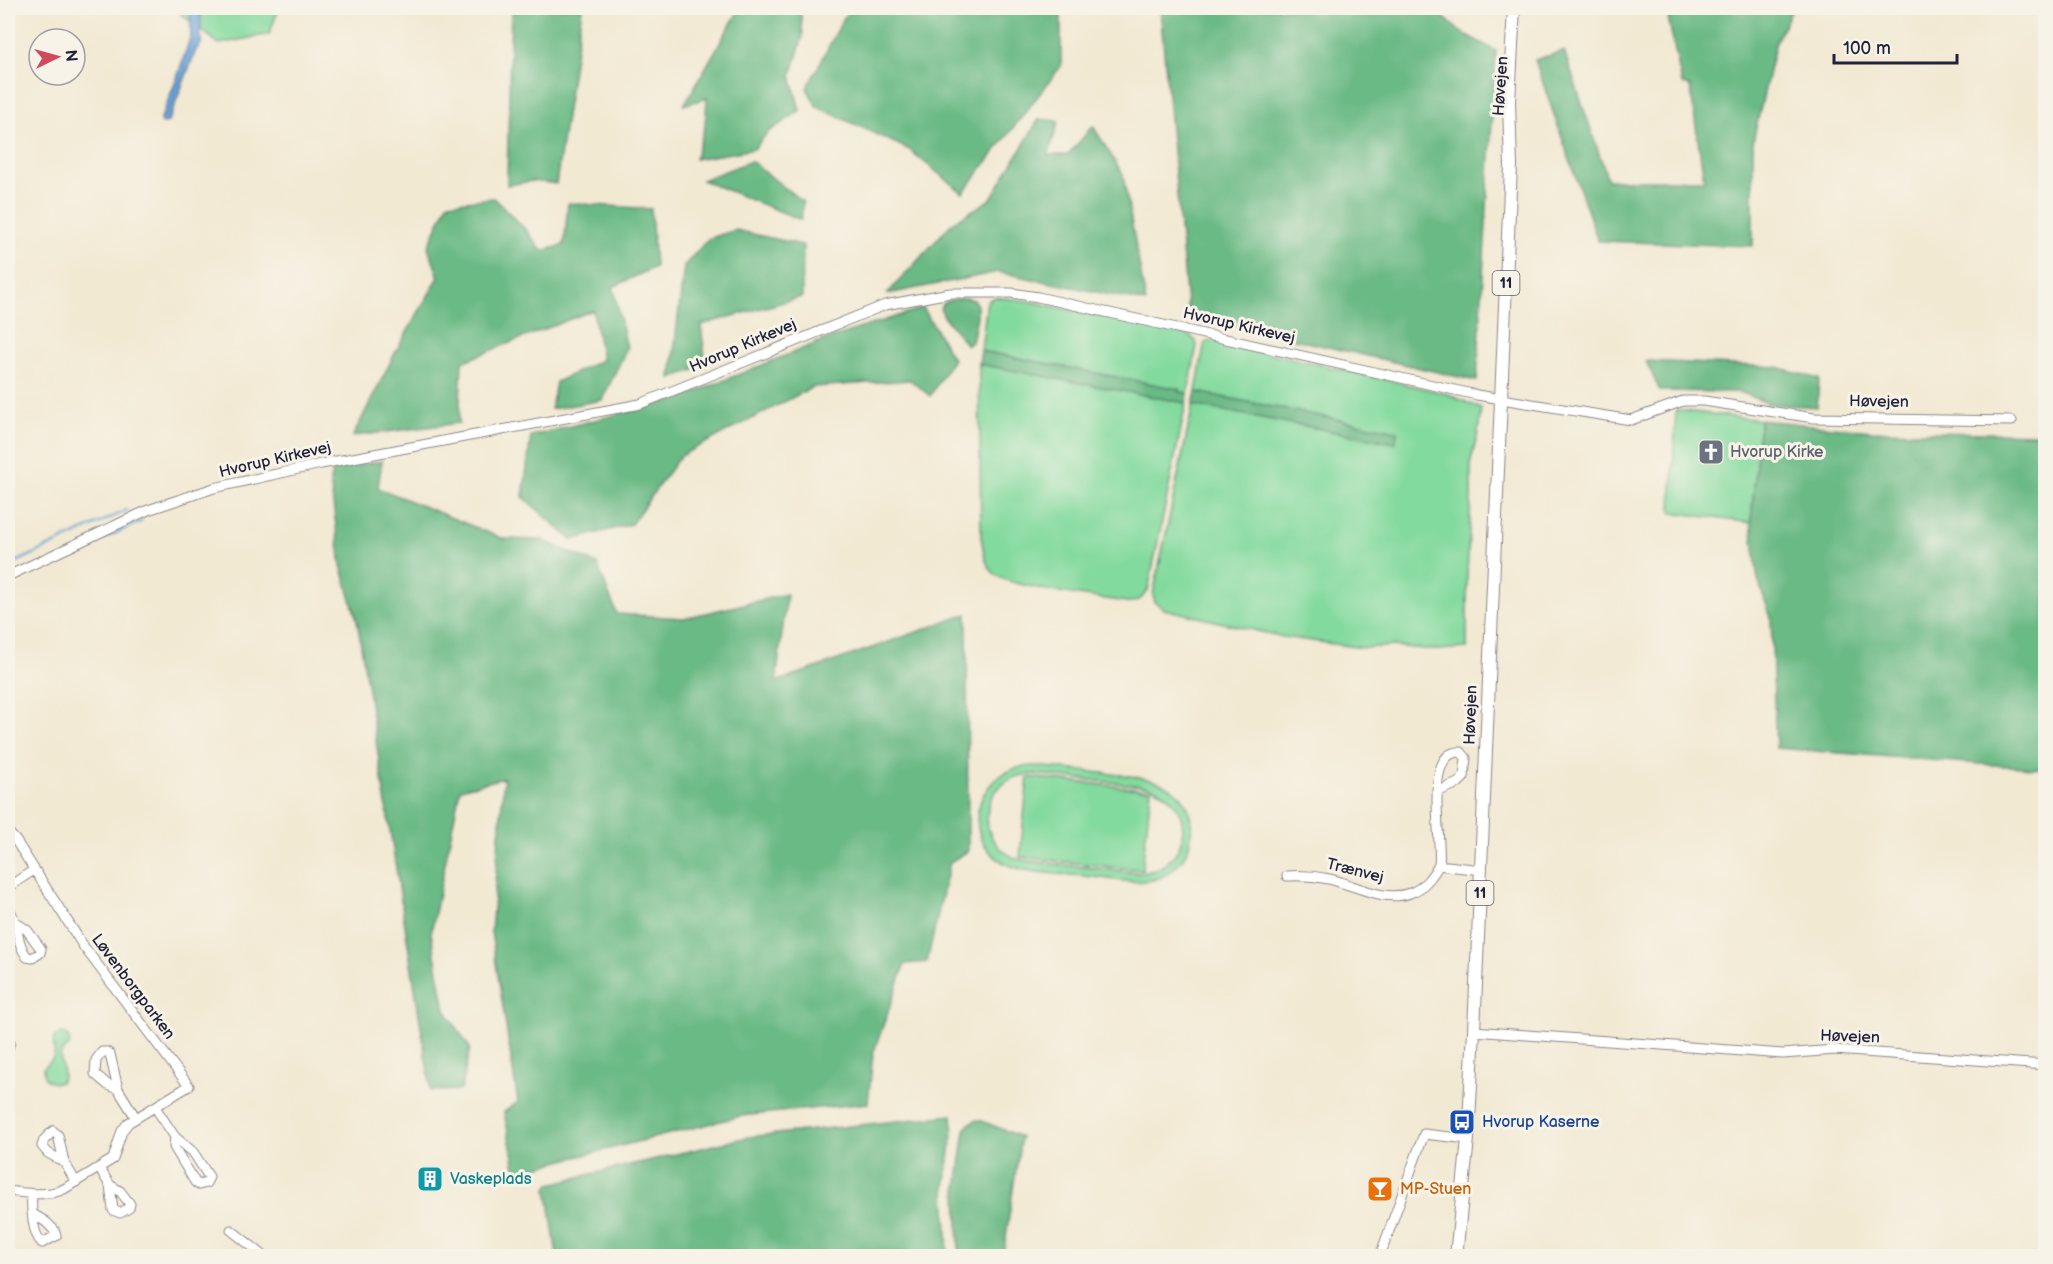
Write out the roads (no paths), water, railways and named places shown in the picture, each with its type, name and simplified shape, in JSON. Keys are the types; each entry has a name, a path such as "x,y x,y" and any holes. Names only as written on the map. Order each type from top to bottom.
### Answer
{"main road":[{"name":"Høvejen","path":"1456,1257 1468,1140 1474,1031 1510,166 1509,102 1515,8"},
{"name":"Høvejen","path":"1510,166 1517,103 1522,8"}],"street":[{"name":"Hvorup Kirkevej","path":"8,576 148,510 214,488 321,464 640,404 875,308 950,293 1011,293 1038,297 1501,399"},
{"name":"Høvejen","path":"1501,399 1630,420 1683,401 1704,401 1814,418 2012,421"},
{"path":"1437,792 1439,865 1481,870"},
{"name":"Løvenborgparken","path":"8,832 90,955 189,1086 123,1127 113,1159 76,1182 57,1192 32,1194 8,1191"},
{"name":"Trænvej","path":"1287,876 1303,875 1329,879 1397,896 1410,893 1422,886 1439,865"},
{"path":"8,887 34,870"},
{"path":"8,909 18,924"},
{"name":"Høvejen","path":"1474,1031 1783,1054 1835,1050 2046,1065"},
{"path":"8,1036 10,1042 8,1048"},
{"path":"118,1089 136,1118"},
{"path":"155,1107 175,1137 193,1152 209,1177 206,1183 199,1185 195,1182 174,1147 175,1137"},
{"path":"1380,1257 1424,1134 1468,1140"},
{"path":"64,1162 76,1182"},
{"path":"99,1168 110,1185"},
{"path":"32,1194 33,1214"},
{"path":"231,1230 264,1257"}],"water":[{"path":"190,8 201,8 201,44 196,50 168,122 163,123 160,121 191,35"}],"waterway":[{"path":"8,566 127,510"},
{"path":"8,583 142,521"}],"place":[{"name":"Hvorup Kirke","path":"1711,452"},
{"name":"Hvorup Kaserne","path":"1462,1122"},
{"name":"Vaskeplads","path":"430,1179"},
{"name":"MP-Stuen","path":"1380,1189"}]}
